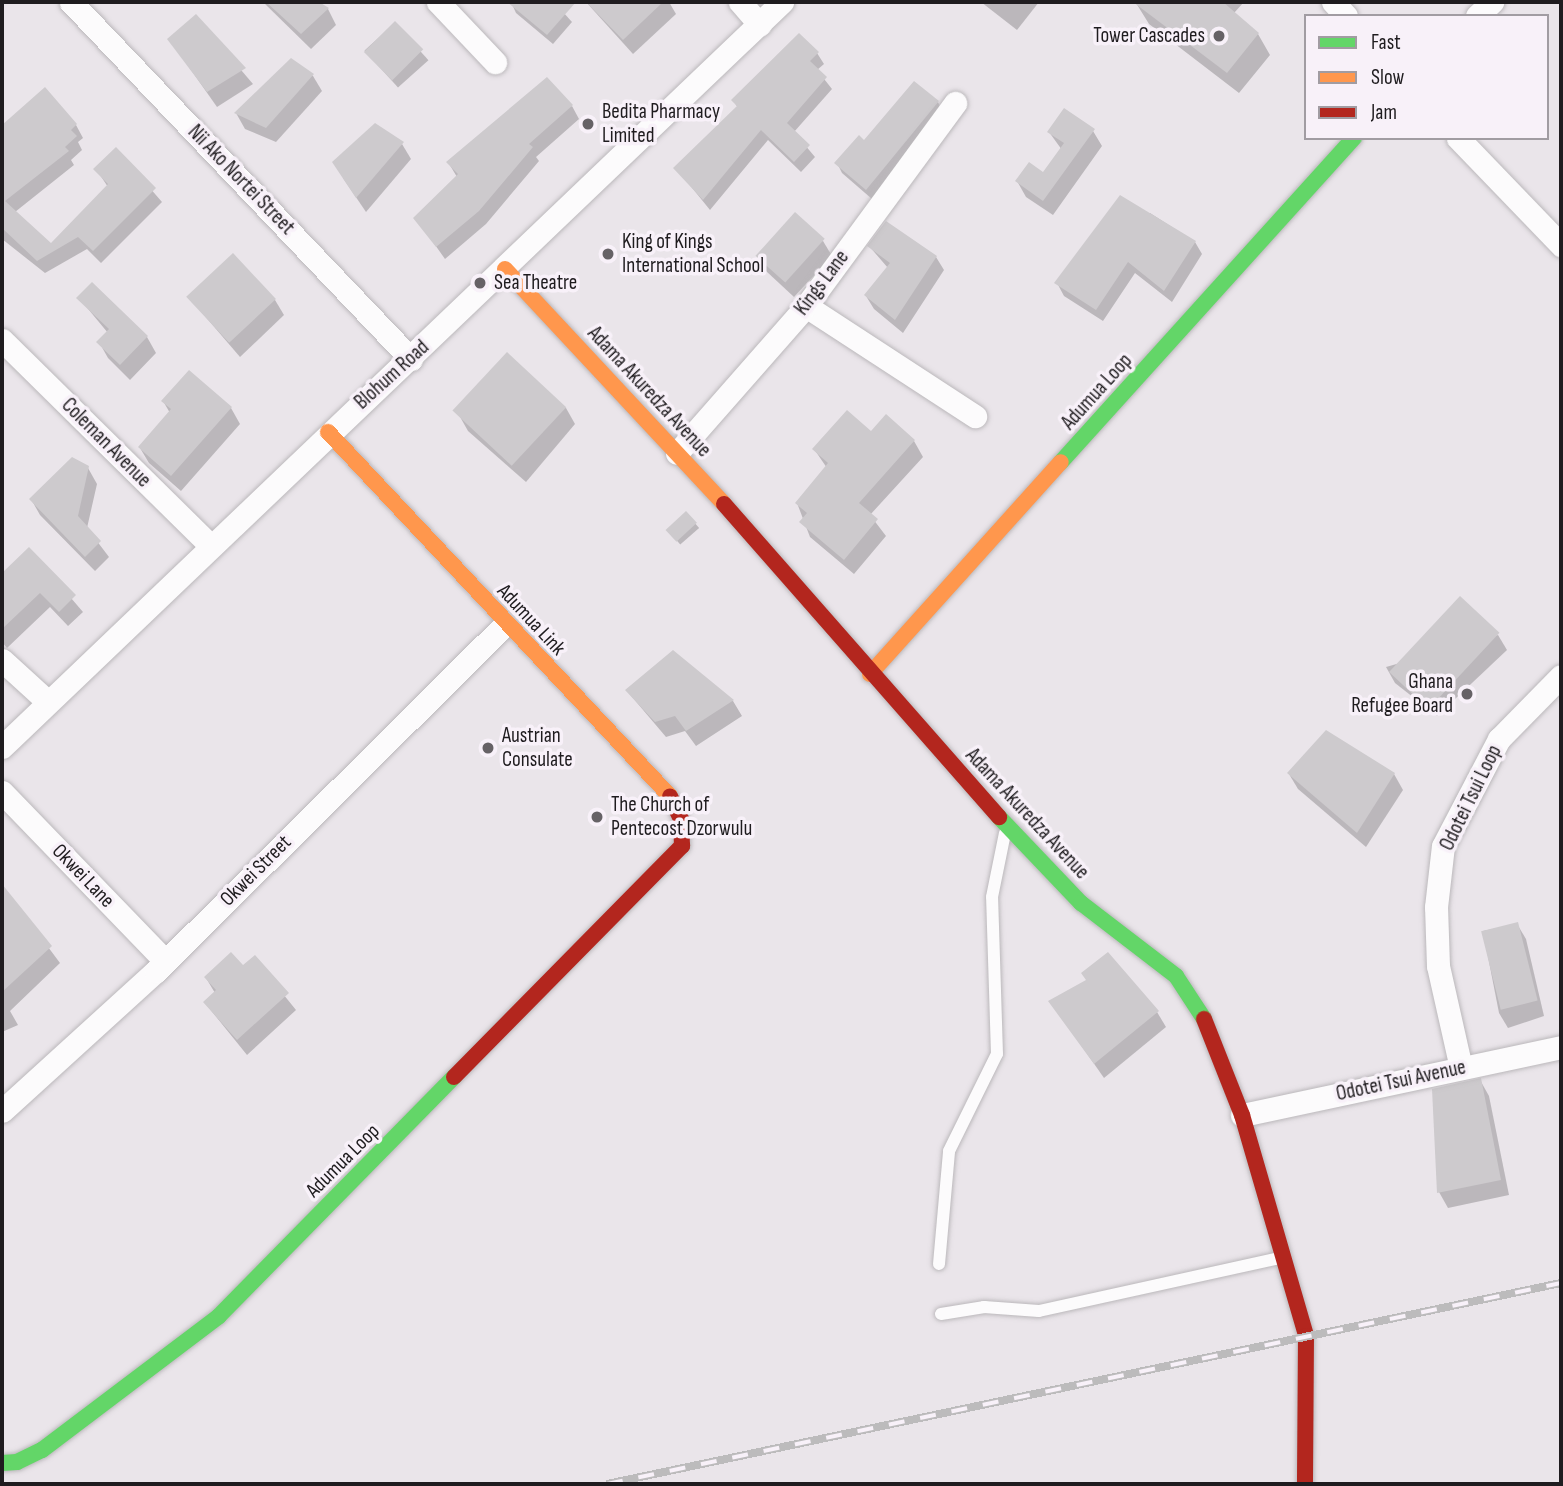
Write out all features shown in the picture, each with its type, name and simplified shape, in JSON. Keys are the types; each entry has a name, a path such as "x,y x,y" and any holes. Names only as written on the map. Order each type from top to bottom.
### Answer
{"street":[{"name":"Nii Ako Nortei Street","path":"71,2 411,359"},
{"path":"438,2 495,61"},
{"path":"740,2 760,25"},
{"name":"Blohum Road","path":"2,747 328,432 411,359 782,2"},
{"path":"1479,14 1492,2"},
{"name":"Kings Lane","path":"677,453 806,306 954,103"},
{"name":"Adumua Loop","path":"870,674 1352,140"},
{"path":"1460,140 1561,244"},
{"name":"Adama Akuredza Avenue","path":"505,269 778,561 870,674 1007,826 1081,903 1176,976 1203,1016 1242,1115 1280,1258 1306,1336 1306,1484"},
{"path":"806,306 975,416"},
{"name":"Coleman Avenue","path":"2,340 210,545"},
{"name":"Adumua Link","path":"328,432 505,625 669,794 681,820 682,846"},
{"name":"Okwei Street","path":"2,1111 165,961 505,625"},
{"path":"2,660 48,702"},
{"name":"Odotei Tsui Loop","path":"1461,1068 1438,966 1436,907 1443,846 1499,739 1561,676"},
{"name":"Okwei Lane","path":"2,792 165,961"},
{"name":"Adumua Loop","path":"2,1463 16,1462 42,1450 219,1316 682,846"},
{"name":"Odotei Tsui Avenue","path":"1242,1115 1561,1047"}],"lane":[{"path":"939,1264 949,1151 997,1054 999,1000 992,897 1007,826"},
{"path":"941,1314 984,1307 1039,1311 1280,1258"}],"building":[{"path":"266,2 319,2 329,8 301,34"},
{"path":"507,2 576,2 547,35"},
{"path":"586,2 663,2 623,40"},
{"name":"Tower Cascades","path":"1133,2 1223,2 1259,33 1227,73"},
{"path":"196,14 246,68 207,92 167,39"},
{"path":"395,21 423,49 392,80 364,52"},
{"path":"799,33 819,52 810,61 827,77 787,123 810,145 794,162 761,130 703,200 673,168 737,106 731,100"},
{"path":"291,58 314,74 266,128 234,113"},
{"path":"547,77 573,105 529,144 533,147 479,211 436,247 413,218 458,174 446,162"},
{"path":"914,81 939,101 866,190 834,163 859,135 864,140"},
{"path":"45,87 77,124 71,130 77,136 65,147 69,151 5,201 51,243 108,184 93,169 116,147 156,188 93,251 78,237 37,261 2,228 2,125"},
{"path":"1064,108 1095,129 1043,201 1015,181 1029,162 1043,172 1064,143 1047,132"},
{"path":"375,123 404,142 356,198 332,162"},
{"path":"1120,195 1196,241 1164,291 1128,262 1096,310 1054,283"},
{"path":"795,212 825,239 785,283 756,256"},
{"path":"886,221 937,256 895,320 864,295 890,263 867,246"},
{"path":"233,253 276,299 229,343 186,297"},
{"path":"92,282 148,336 120,365 96,342 109,329 76,298"},
{"path":"507,352 566,407 512,466 452,411"},
{"path":"189,370 232,407 171,476 138,447 171,409 161,401"},
{"path":"847,410 871,431 886,414 915,440 859,503 878,519 844,560 799,522 807,513 795,503 828,463 812,449"},
{"path":"72,457 89,466 78,516 101,541 85,557 29,499"},
{"path":"686,511 697,523 676,542 666,530"},
{"path":"29,547 76,595 59,612 40,593 2,629 2,573"},
{"path":"1460,596 1499,633 1429,709 1389,672"},
{"path":"673,650 734,700 686,731 675,716 655,722 625,690"},
{"path":"1326,730 1395,773 1357,833 1287,773"},
{"path":"2,884 52,946 2,992"},
{"path":"1518,922 1538,1001 1501,1010 1481,931"},
{"path":"231,952 243,965 255,955 289,993 237,1040 203,1002 216,990 204,977"},
{"path":"1108,952 1159,1011 1094,1064 1048,1001 1086,980 1081,973"},
{"path":"1481,1078 1501,1180 1437,1193 1432,1089"}],"railway":[{"path":"607,1484 1561,1283"}],"traffic: fast":[{"path":"1061,462 1352,140"},
{"path":"999,817 1081,903 1176,976 1204,1019"},
{"path":"2,1463 17,1462 42,1450 219,1316 454,1077"}],"traffic: slow":[{"path":"505,269 724,504"},
{"path":"328,432 670,796"},
{"path":"870,674 1061,462"}],"traffic: jam":[{"path":"724,504 999,817"},
{"path":"454,1077 682,846 681,819 670,796"},
{"path":"1204,1019 1242,1115 1306,1336 1305,1484"}],"place":[{"name":"Tower Cascades","path":"1219,36"},
{"name":"Bedita Pharmacy Limited","path":"588,124"},
{"name":"King of Kings International School","path":"608,254"},
{"name":"Sea Theatre","path":"480,283"},
{"name":"Ghana Refugee Board","path":"1467,694"},
{"name":"Austrian Consulate","path":"488,748"},
{"name":"The Church of Pentecost Dzorwulu","path":"597,817"}]}
